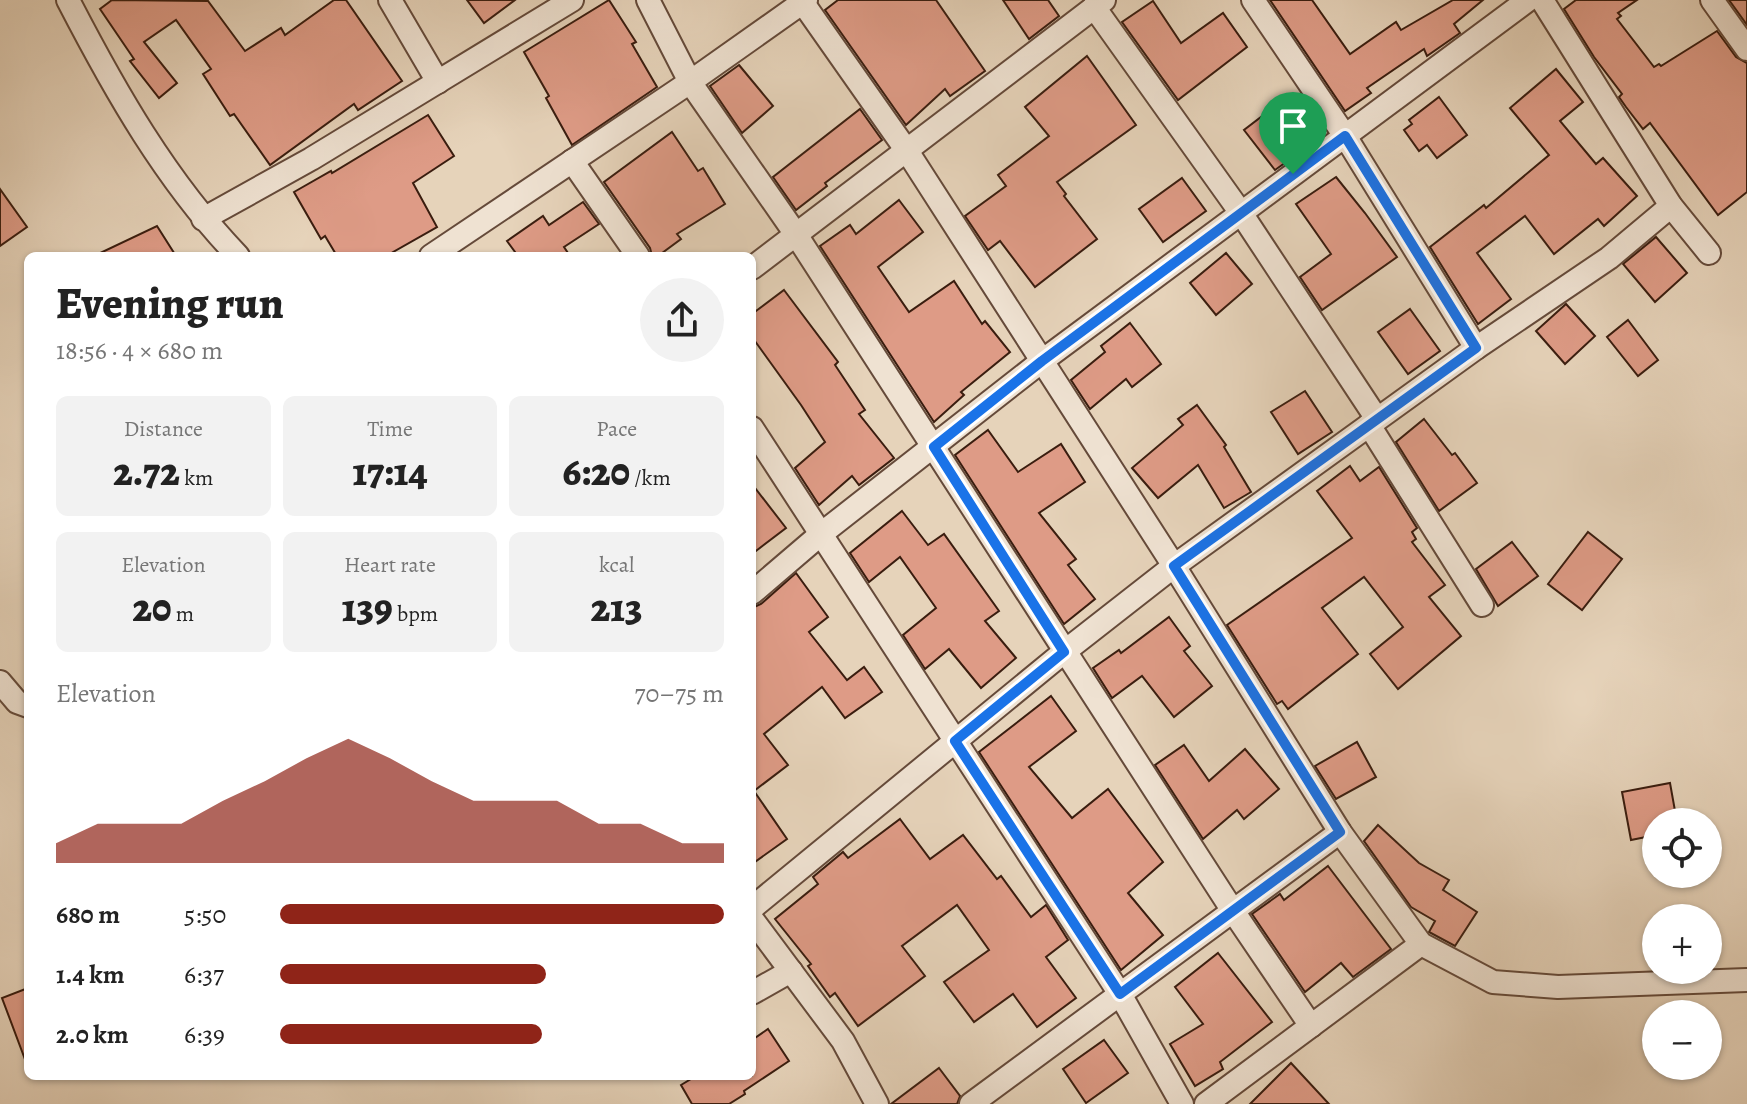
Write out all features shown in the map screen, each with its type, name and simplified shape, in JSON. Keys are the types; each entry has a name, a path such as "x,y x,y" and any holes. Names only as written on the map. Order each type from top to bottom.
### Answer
{"street":[{"path":"68,0 116,92 203,219 234,252"},
{"path":"390,0 438,82"},
{"path":"203,219 311,159 572,0"},
{"path":"648,0 690,82 795,233 1064,652 1311,1026"},
{"path":"1253,0 1345,136 1476,348"},
{"path":"756,590 821,534 1042,361 1528,0"},
{"path":"1542,0 1671,206 1709,253"},
{"path":"1712,0 1747,49"},
{"path":"437,252 690,82 804,1 907,151 1174,566 1340,832 1421,944 1493,982 1558,987 1747,980"},
{"path":"756,265 1099,4 1241,213 1373,422 1482,605"},
{"path":"572,161 635,252"},
{"path":"756,905 1064,652 1174,566 1476,348 1609,258 1671,206"},
{"path":"756,434 1120,994 1182,1104"},
{"path":"0,682 15,705"},
{"path":"971,1104 1340,832"},
{"path":"756,924 843,1041 877,1104"},
{"path":"1206,1104 1421,944"},
{"path":"756,991 791,971"}],"building":[{"path":"112,0 208,1 245,51 281,28 285,35 334,0 346,0 402,81 358,110 354,104 270,165 234,114 230,116 203,74 211,69 176,20 144,42 177,83 159,98 130,61 134,59 100,9"},
{"path":"467,0 515,0 484,23"},
{"path":"609,0 636,42 632,44 657,87 572,145 524,52"},
{"path":"838,0 936,0 985,71 950,96 945,89 906,125 825,10"},
{"path":"1003,0 1048,0 1059,16 1029,39"},
{"path":"1270,0 1312,0 1350,54 1396,22 1401,30 1453,0 1483,0 1454,24 1460,33 1427,56 1424,49 1367,88 1371,93 1345,111"},
{"path":"1576,0 1637,0 1618,13 1621,16 1617,19 1654,67 1661,66 1717,31 1736,57 1747,63 1747,192 1718,215 1650,123 1643,129 1619,97 1622,94 1564,9"},
{"path":"1729,0 1747,0 1747,25"},
{"path":"1153,1 1181,43 1223,13 1247,47 1178,100 1122,22"},
{"path":"1087,56 1136,125 1057,182 1097,239 1035,287 1000,241 988,250 965,216 1006,186 998,175 1049,136 1025,107"},
{"path":"739,65 773,106 742,133 710,86"},
{"path":"1556,69 1583,102 1560,121 1596,164 1603,158 1637,196 1604,226 1598,219 1554,254 1525,216 1477,253 1511,299 1478,324 1430,247 1484,205 1486,208 1549,155 1510,108"},
{"path":"1439,97 1467,135 1437,158 1427,145 1419,151 1404,130 1412,124 1409,120"},
{"path":"1278,104 1310,145 1275,170 1244,130"},
{"path":"860,109 882,140 825,183 827,186 796,210 773,177"},
{"path":"428,115 454,156 413,183 437,227 393,252 335,252 325,236 321,239 294,192 332,173"},
{"path":"672,132 698,171 703,168 725,204 677,234 681,239 663,252 651,252 604,182"},
{"path":"1336,177 1397,257 1322,310 1300,277 1331,254 1296,204"},
{"path":"1182,178 1206,211 1163,242 1139,209"},
{"path":"0,189 27,227 0,246"},
{"path":"899,200 923,232 878,267 909,312 954,281 982,324 985,321 1010,352 961,392 964,395 934,422 820,246 850,225 856,234"},
{"path":"583,202 599,224 564,247 567,252 515,252 507,241 543,216 549,225"},
{"path":"157,226 173,252 102,252"},
{"path":"1656,237 1687,273 1655,302 1623,264"},
{"path":"1226,253 1252,284 1216,315 1190,283"},
{"path":"784,290 838,362 835,365 865,410 859,414 894,458 859,485 852,476 819,505 795,468 825,442 756,343 756,311"},
{"path":"1566,304 1595,336 1565,364 1536,331"},
{"path":"1410,309 1440,351 1408,374 1378,332"},
{"path":"1628,320 1658,360 1638,376 1607,337"},
{"path":"1130,323 1161,364 1132,387 1126,379 1090,409 1071,380 1105,352 1101,346"},
{"path":"1305,391 1332,432 1298,454 1271,412"},
{"path":"1197,405 1226,445 1224,447 1251,492 1224,508 1198,465 1158,498 1132,468 1183,425 1178,419"},
{"path":"1424,419 1477,483 1439,511 1396,442"},
{"path":"988,430 1018,472 1061,444 1085,482 1039,513 1076,559 1068,565 1095,599 1064,624 955,455"},
{"path":"1350,466 1360,481 1379,467 1417,528 1412,532 1416,539 1412,542 1445,585 1429,597 1461,636 1398,689 1370,654 1403,627 1364,577 1322,608 1358,654 1288,709 1282,701 1277,704 1227,625 1352,538 1317,491"},
{"path":"756,489 786,528 756,551"},
{"path":"902,511 928,545 944,534 999,611 985,621 1016,658 981,688 949,649 925,669 903,635 936,608 900,557 869,582 850,553"},
{"path":"1588,532 1622,559 1582,610 1548,584"},
{"path":"1512,542 1538,576 1498,606 1476,569"},
{"path":"796,573 828,617 809,632 847,680 864,667 882,692 845,718 822,687 764,734 788,765 756,789 756,606"},
{"path":"1169,617 1190,646 1184,651 1212,686 1174,717 1142,676 1112,698 1093,668 1119,650 1121,653"},
{"path":"1051,696 1076,731 1029,767 1072,818 1108,789 1163,862 1128,893 1163,935 1121,970 979,752"},
{"path":"1357,742 1376,777 1336,799 1315,766"},
{"path":"1184,745 1209,781 1245,749 1279,789 1244,819 1237,810 1203,839 1155,765"},
{"path":"1670,783 1674,808 1642,808 1642,838 1631,840 1622,792"},
{"path":"756,794 787,839 756,861"},
{"path":"900,819 930,859 963,835 997,879 1001,876 1031,917 1046,905 1068,940 1046,957 1076,998 1037,1027 1013,994 974,1022 944,982 989,950 957,905 902,946 925,976 858,1026 835,993 830,997 808,966 811,964 775,919 818,884 813,877 843,852 848,858"},
{"path":"1378,825 1419,863 1449,880 1443,890 1477,912 1455,946 1429,932 1435,921 1411,907 1364,841"},
{"path":"1328,866 1391,949 1353,977 1341,963 1305,992 1252,914 1280,894 1284,900"},
{"path":"1218,953 1272,1022 1220,1062 1223,1069 1195,1086 1170,1044 1203,1024 1175,987"},
{"path":"24,990 24,1057 2,998"},
{"path":"768,1029 789,1061 729,1104 692,1104 681,1085 689,1080 756,1080 756,1037"},
{"path":"1104,1040 1128,1073 1086,1103 1063,1069"},
{"path":"1291,1063 1329,1104 1250,1104"},
{"path":"939,1068 960,1096 957,1104 891,1104"}],"route":[{"path":"1345,136 1476,348 1174,566 1340,832 1120,994 955,741 1064,652 934,447 1042,361 1293,174 1345,136"}]}
